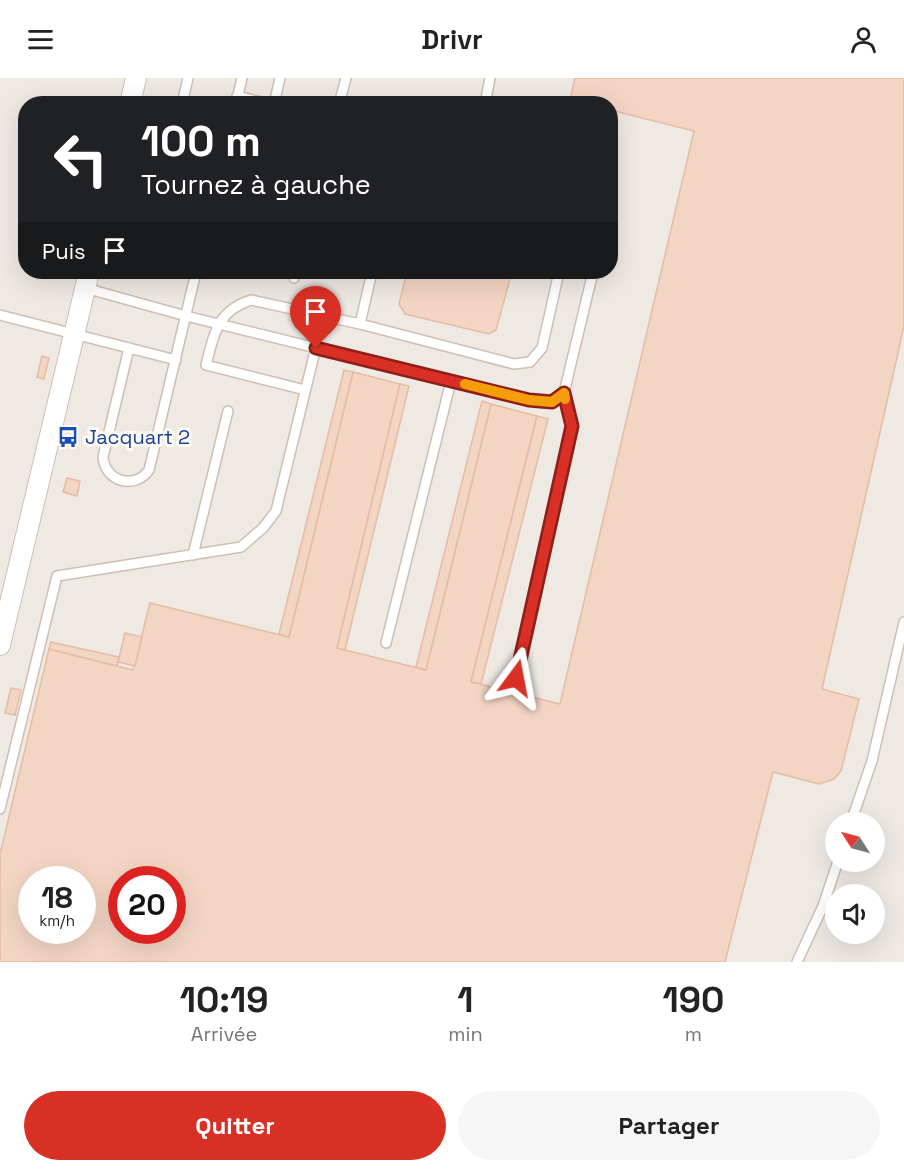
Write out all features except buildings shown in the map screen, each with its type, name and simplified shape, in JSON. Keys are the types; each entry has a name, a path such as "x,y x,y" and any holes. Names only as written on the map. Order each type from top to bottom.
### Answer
{"street":[{"path":"132,96 136,78"},
{"path":"0,645 87,280"}],"lane":[{"path":"184,96 188,78"},
{"path":"237,96 242,78"},
{"path":"274,96 280,78"},
{"path":"341,96 346,78"},
{"path":"487,96 490,78"},
{"path":"129,348 103,457 107,470 113,477 125,482 140,478 149,470 194,279"},
{"path":"360,324 370,279"},
{"path":"305,390 206,365 217,323 240,303 251,300 360,324 514,364 530,362 542,348 557,279"},
{"path":"516,678 572,426 564,393 591,279"},
{"path":"87,280 186,316 529,400 552,402 564,393"},
{"path":"0,315 176,360"},
{"path":"0,809 57,576 241,547 263,528 276,511 316,348"},
{"path":"386,643 451,381"},
{"path":"193,555 228,411"},
{"path":"854,812 872,761 904,622"},
{"path":"797,962 823,906 834,872"}],"shaded area":[{"path":"0,78 904,78 904,962 0,962"}],"slow traffic":[{"path":"465,384 529,400 552,402 564,393 565,399"}],"place":[{"name":"Jacquart 2","path":"68,437"}],"route":[{"path":"316,348 529,400 552,402 564,393 572,426 516,678"}]}
